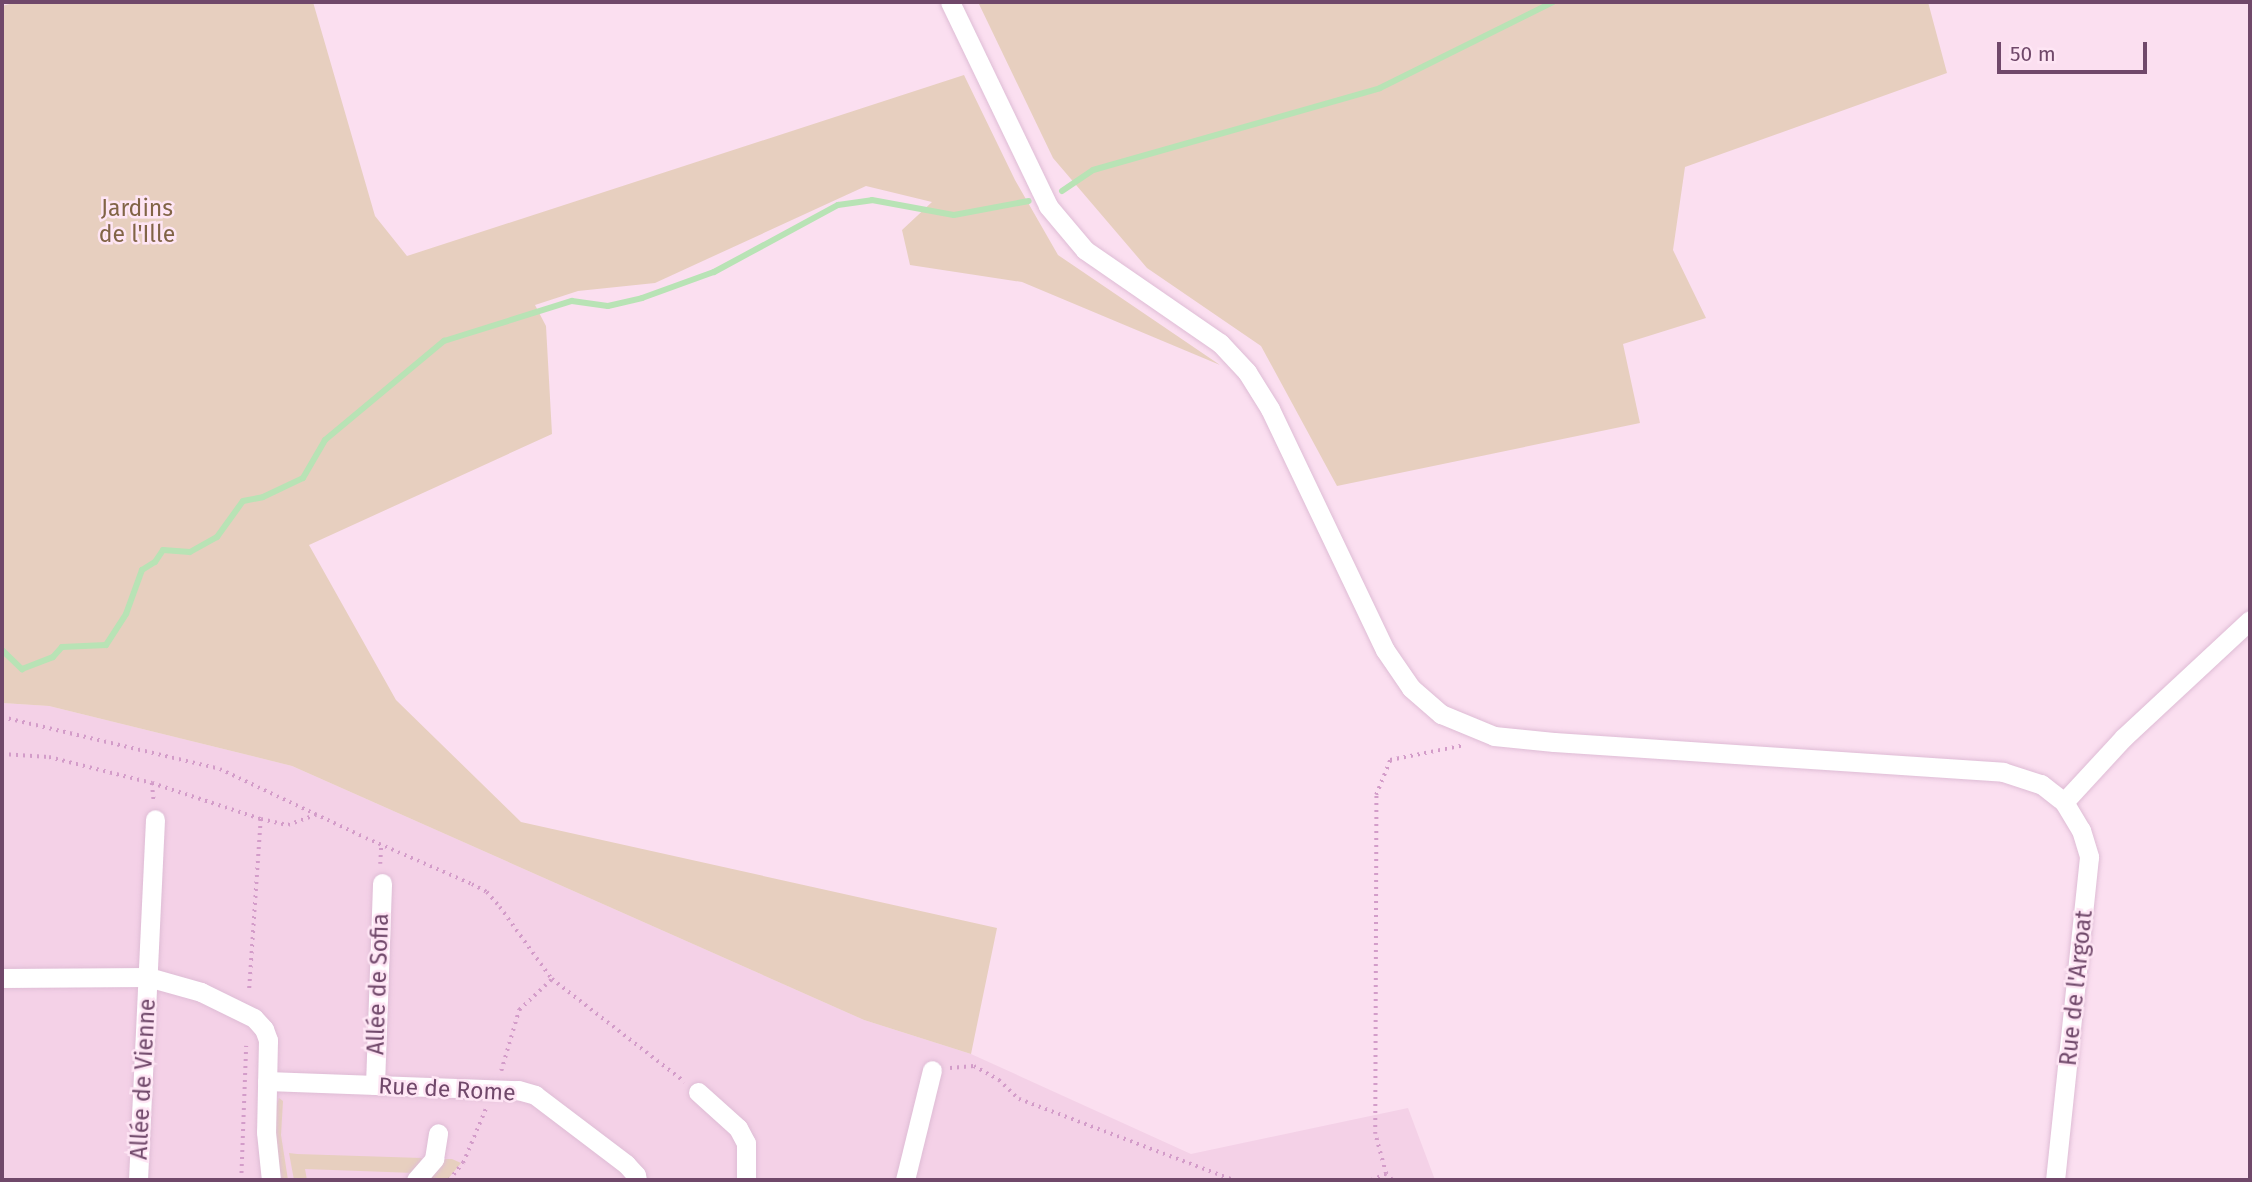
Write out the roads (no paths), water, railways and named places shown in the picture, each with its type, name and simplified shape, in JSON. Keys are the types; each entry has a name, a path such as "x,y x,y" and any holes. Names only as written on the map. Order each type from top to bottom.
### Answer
{"street":[{"path":"950,2 1048,206 1085,250 1220,343 1247,372 1270,410 1385,650 1410,688 1441,714 1494,736 2003,772 2041,784 2064,802 2123,738 2250,620"},
{"name":"Rue de l'Argoat","path":"2054,1180 2089,857 2081,830 2064,802"},
{"name":"Allée de Vienne","path":"138,1180 155,818"},
{"name":"Allée de Sofia","path":"375,1085 382,883"},
{"path":"2,978 148,977 201,992 248,1013 260,1022 268,1040 266,1146 271,1180"},
{"path":"905,1180 932,1070"},
{"name":"Rue de Rome","path":"267,1081 519,1090 535,1095 626,1164 637,1180"},
{"path":"698,1092 738,1128 746,1143 746,1180"},
{"path":"416,1180 434,1158 438,1133"}],"waterway":[{"path":"1062,191 1093,170 1380,88 1553,2"},
{"path":"2,650 22,669 53,657 62,647 106,645 126,614 142,570 155,562 163,550 190,552 217,537 243,501 263,497 303,478 325,440 444,341 572,301 608,306 642,298 714,272 838,205 872,200 954,215 1029,201"}],"park label":[{"name":"Jardins de l'Ille","path":"137,221"}]}
